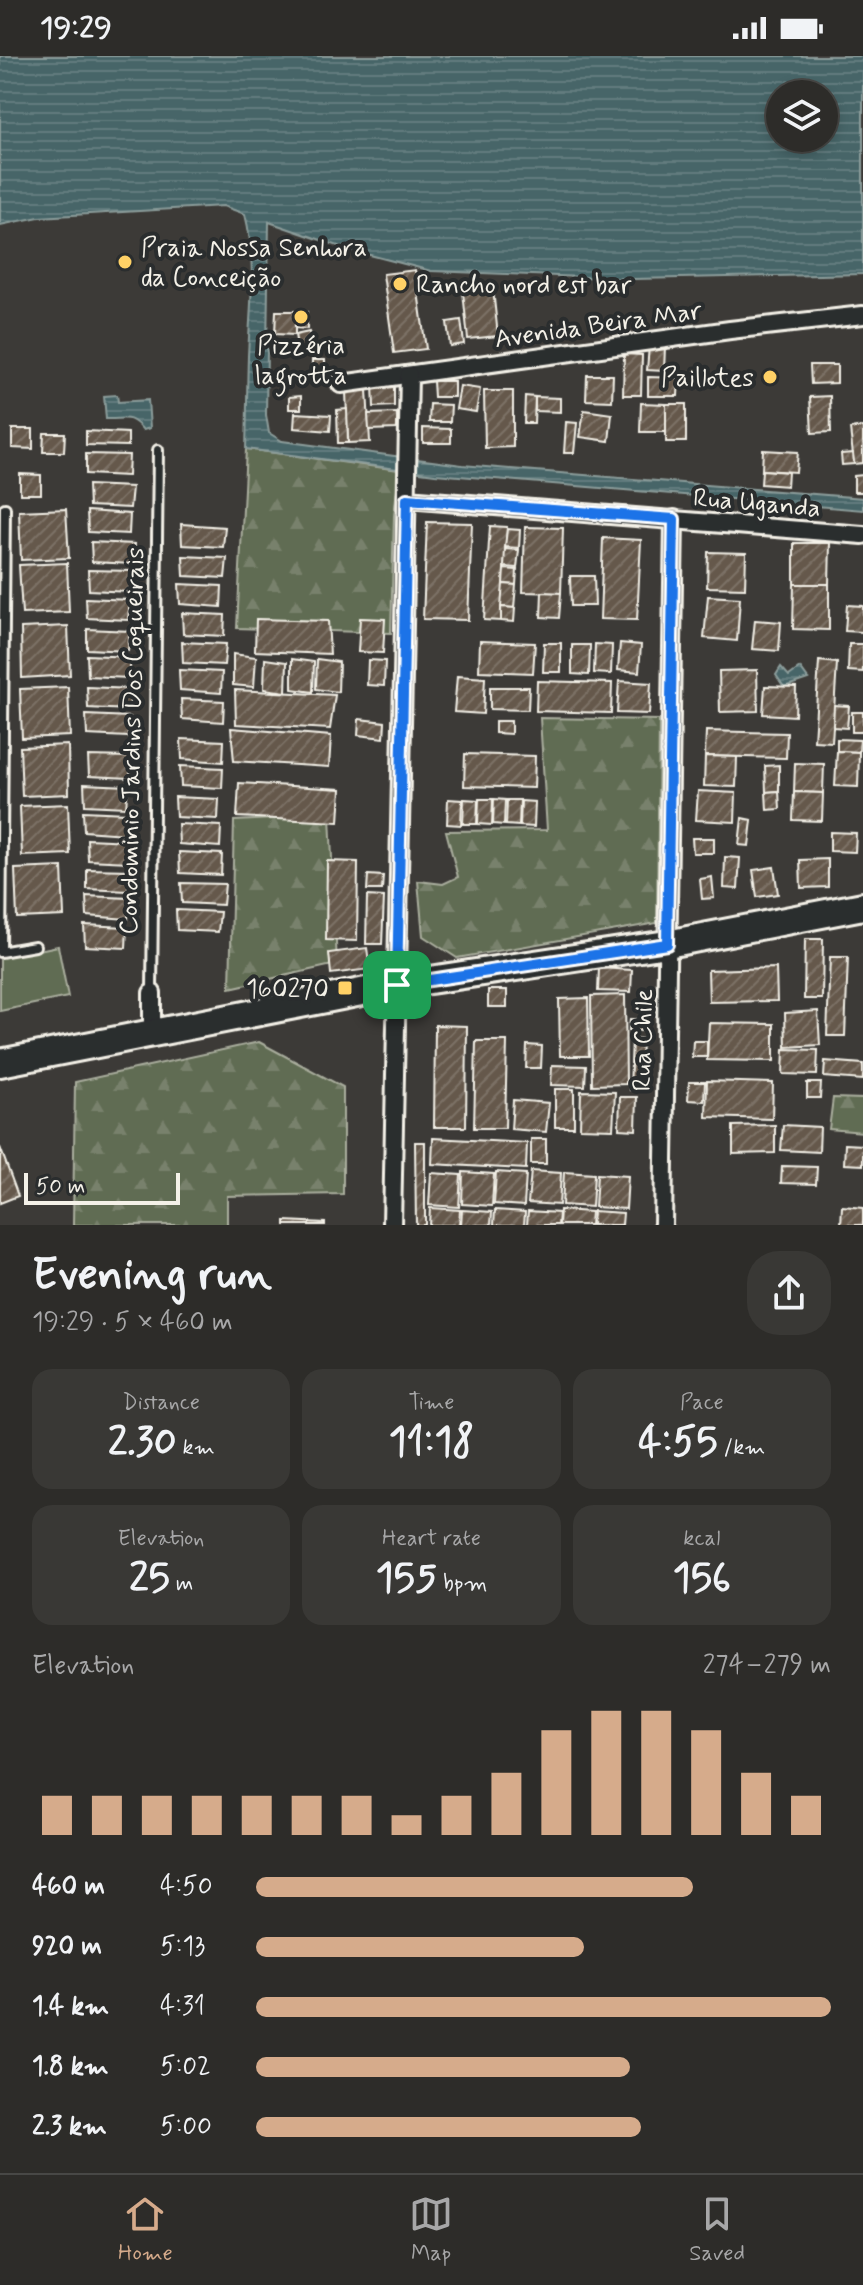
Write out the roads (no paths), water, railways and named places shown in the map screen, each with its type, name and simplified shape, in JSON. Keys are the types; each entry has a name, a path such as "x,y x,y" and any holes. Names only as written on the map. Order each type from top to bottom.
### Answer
{"main road":[{"path":"0,1063 397,985 667,944 863,906"}],"street":[{"name":"Avenida Beira Mar","path":"341,384 730,330 863,315"},
{"path":"392,1225 409,375"},
{"name":"Rua Uganda","path":"407,499 863,535"},
{"name":"Rua Chile","path":"663,1225 674,519"},
{"name":"Condominio Jardins Dos Coqueirais","path":"152,993 152,1033"}],"lane":[{"name":"Condominio Jardins Dos Coqueirais","path":"152,993 158,450"},
{"path":"5,508 0,952 35,946"}],"water":[{"path":"0,56 863,56 863,274 634,279 431,271 347,249 269,222 266,415 269,433 282,441 462,465 863,498 863,510 435,474 246,449 252,267 245,214 223,206 39,217 0,225"},
{"path":"117,395 118,402 148,400 150,428 143,430 126,418 106,419 104,396"},
{"path":"781,667 789,676 800,668 808,679 784,687 776,675"}],"place":[{"name":"Praia Nossa Senhora da Conceição","path":"125,262"},
{"name":"Rancho nord est bar","path":"400,284"},
{"name":"Pizzéria lagrotta","path":"301,317"},
{"name":"Paillotes","path":"770,377"},
{"name":"160270","path":"345,988"}]}
